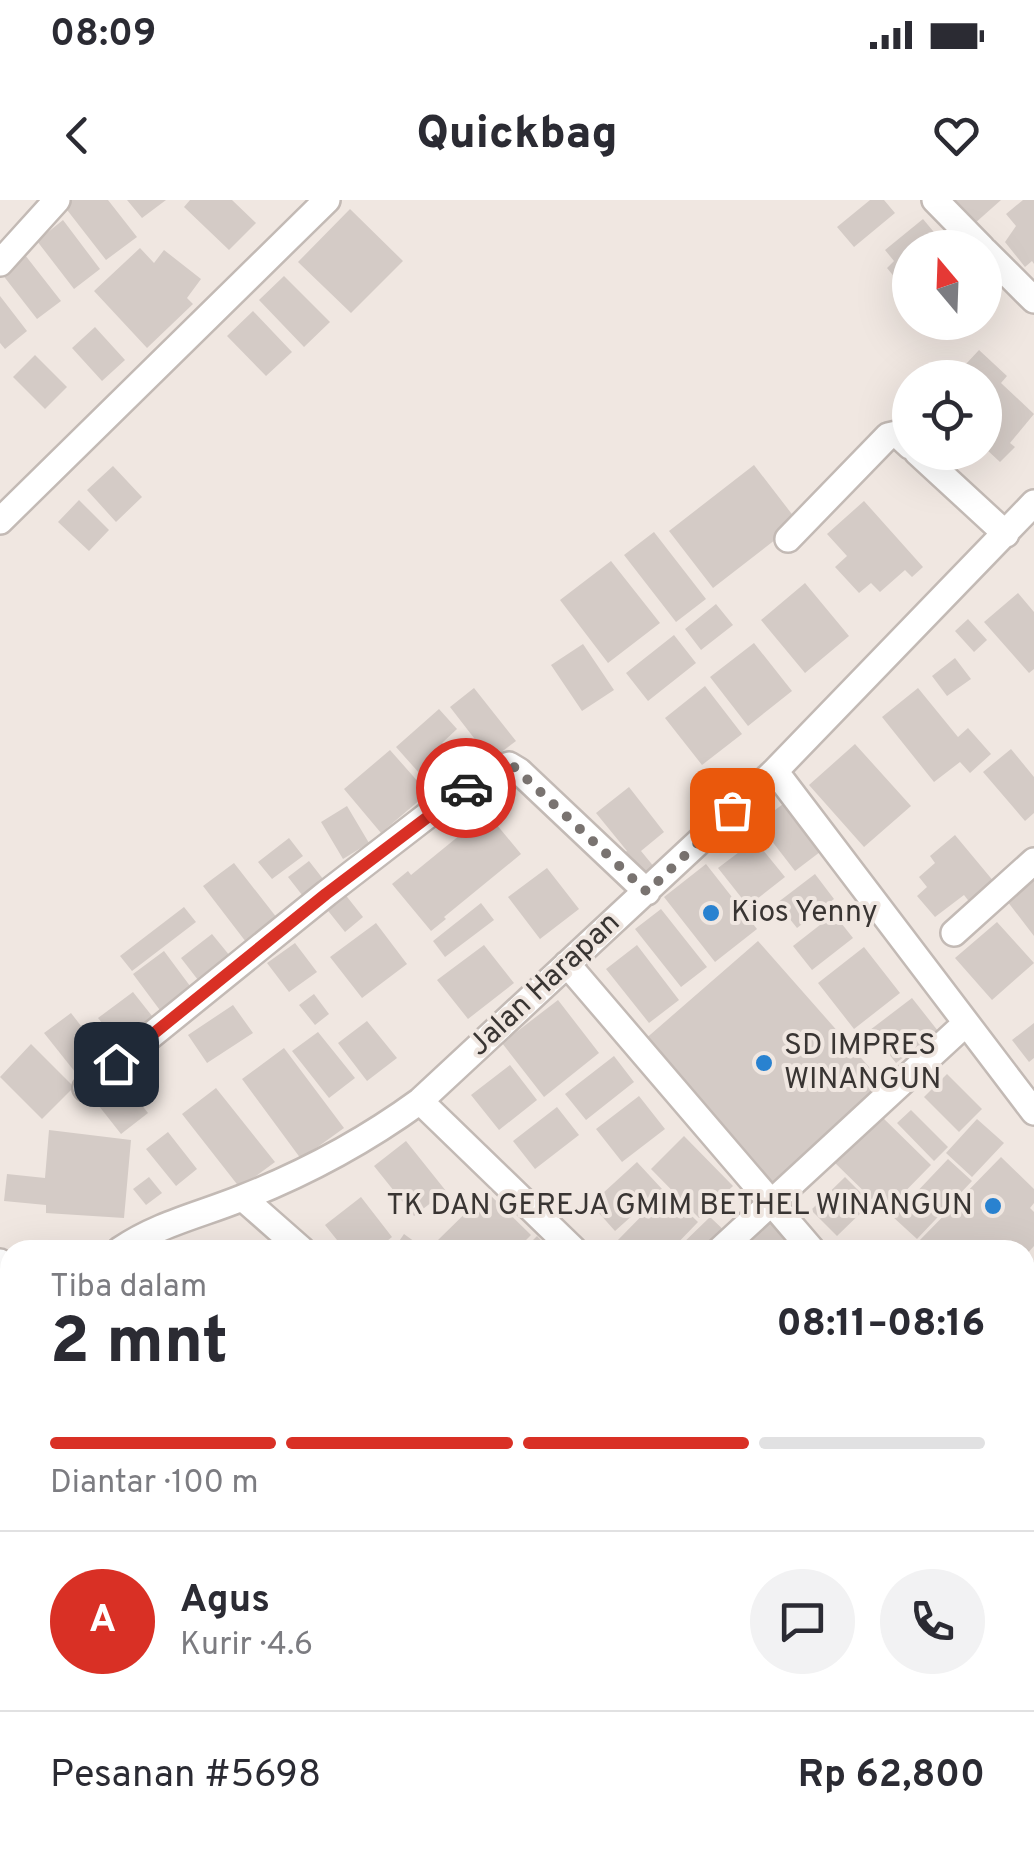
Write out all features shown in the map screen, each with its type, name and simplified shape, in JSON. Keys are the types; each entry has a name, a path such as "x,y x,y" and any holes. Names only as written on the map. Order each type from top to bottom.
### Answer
{"street":[{"path":"0,262 57,200"},
{"path":"0,521 327,200"},
{"path":"936,200 965,230"},
{"path":"1002,268 1034,300"},
{"path":"788,539 892,435"},
{"path":"937,470 1006,534"},
{"name":"Jalan Harapan","path":"138,1240 162,1226 243,1198 358,1144 420,1101 775,771 1034,503"},
{"path":"86,1088 326,894 428,815 496,769 509,765 519,771 647,892"},
{"path":"775,771 1034,1112"},
{"path":"954,933 1034,862"},
{"path":"567,964 803,1240"},
{"path":"731,1240 965,1024"},
{"path":"420,1101 564,1240"},
{"path":"243,1198 291,1240"}],"building":[{"path":"71,200 108,200 137,237 106,260 64,206"},
{"path":"127,200 166,200 142,218"},
{"path":"190,200 232,200 256,223 229,250 184,207"},
{"path":"870,200 884,200 895,213 854,247 837,227"},
{"path":"951,200 1001,200 974,224"},
{"path":"1023,200 1034,200 1034,264 1032,261 1025,267 1005,242 1016,226 1006,214"},
{"path":"350,209 403,261 351,313 298,262"},
{"path":"923,219 932,230 910,230"},
{"path":"63,220 100,269 74,289 37,241"},
{"path":"140,248 154,263 164,250 201,279 187,298 193,304 147,348 94,291"},
{"path":"25,255 61,301 37,319 2,274"},
{"path":"284,276 330,322 304,347 259,300"},
{"path":"0,296 27,331 5,349 0,343"},
{"path":"253,311 292,352 266,376 227,336"},
{"path":"95,327 125,360 102,381 72,348"},
{"path":"979,350 990,360 970,360"},
{"path":"35,355 67,387 45,409 13,377"},
{"path":"1002,384 1034,414 1010,443 1015,447 1002,460"},
{"path":"754,465 798,522 713,588 669,531"},
{"path":"113,466 142,497 116,522 87,490"},
{"path":"79,500 109,530 89,551 58,522"},
{"path":"864,501 923,567 912,577 905,570 880,592 871,583 859,593 835,567 847,556 827,534"},
{"path":"654,532 706,599 676,622 624,555"},
{"path":"611,561 660,623 608,663 560,600"},
{"path":"805,583 849,636 805,673 761,620"},
{"path":"1018,593 1034,612 1034,669 1029,673 984,622"},
{"path":"716,604 733,625 701,650 685,629"},
{"path":"968,619 987,640 974,652 955,631"},
{"path":"674,635 696,663 648,701 626,673"},
{"path":"754,643 792,691 748,726 710,677"},
{"path":"583,644 614,690 582,711 551,665"},
{"path":"955,658 971,679 947,696 932,676"},
{"path":"705,686 742,734 702,765 665,718"},
{"path":"474,688 516,741 491,760 450,707"},
{"path":"918,688 958,737 968,728 991,754 970,773 960,762 934,782 882,717"},
{"path":"439,709 457,729 442,743 464,767 436,792 396,747"},
{"path":"855,744 911,806 864,847 809,785"},
{"path":"1011,749 1034,777 1034,813 1025,821 983,772"},
{"path":"390,750 428,793 381,833 344,789"},
{"path":"629,787 664,832 641,851 655,868 640,879 621,855 627,851 596,813"},
{"path":"783,804 820,852 795,871 758,823"},
{"path":"347,806 369,843 343,859 321,822"},
{"path":"487,813 521,854 431,931 392,884 408,871 411,875"},
{"path":"955,835 995,883 971,904 964,895 935,917 917,896 927,887 919,877 935,863 930,856"},
{"path":"289,838 303,856 272,879 258,862"},
{"path":"755,840 785,877 748,906 718,868"},
{"path":"309,861 327,884 306,900 288,877"},
{"path":"234,863 277,918 246,942 203,886"},
{"name":"Kios Yenny","path":"706,864 757,929 715,962 664,897"},
{"path":"547,868 579,909 540,939 508,897"},
{"path":"1028,872 1034,880 1034,936 1001,893"},
{"path":"815,874 834,899 797,928 777,903"},
{"path":"344,893 363,917 345,932 325,907"},
{"path":"481,903 494,920 445,957 433,941"},
{"path":"184,907 196,922 132,971 120,956"},
{"path":"661,909 707,967 681,987 635,929"},
{"path":"834,914 853,938 812,970 793,946"},
{"path":"997,922 1034,963 992,1000 955,958"},
{"path":"376,923 407,964 362,998 330,957"},
{"path":"212,934 230,956 198,980 181,958"},
{"name":"SD IMPRES WINANGUN","path":"758,941 885,1085 769,1185 643,1041"},
{"path":"295,943 317,972 289,992 267,963"},
{"path":"484,945 514,983 468,1019 437,980"},
{"path":"637,945 679,1000 649,1023 606,969"},
{"path":"864,947 900,993 854,1029 818,983"},
{"path":"164,951 193,990 162,1013 133,974"},
{"path":"133,992 156,1021 122,1048 98,1018"},
{"path":"314,994 329,1014 315,1025 299,1005"},
{"path":"912,998 938,1031 896,1063 870,1030"},
{"path":"558,1000 599,1053 544,1097 502,1043"},
{"path":"233,1005 253,1033 207,1063 188,1035"},
{"path":"71,1013 105,1057 79,1077 44,1033"},
{"path":"367,1021 397,1058 367,1081 338,1043"},
{"path":"1034,1023 1034,1058 1029,1062 1012,1040"},
{"path":"318,1032 355,1078 329,1098 292,1051"},
{"path":"31,1044 74,1087 42,1119 0,1077"},
{"path":"284,1048 344,1128 301,1159 242,1079"},
{"path":"614,1056 634,1082 586,1120 565,1094"},
{"path":"510,1065 537,1100 499,1130 471,1095"},
{"path":"947,1074 982,1109 959,1132 924,1097"},
{"path":"122,1080 148,1113 121,1134 95,1101"},
{"path":"216,1088 275,1162 240,1188 182,1114"},
{"path":"639,1096 665,1129 622,1162 596,1129"},
{"path":"557,1107 579,1135 535,1169 513,1141"},
{"path":"911,1110 948,1147 934,1161 897,1123"},
{"path":"879,1114 931,1165 885,1212 833,1161"},
{"path":"977,1119 1004,1143 972,1177 946,1153"},
{"path":"49,1130 131,1140 124,1218 46,1213 46,1205 4,1201 7,1174 45,1178"},
{"path":"168,1132 197,1169 176,1186 146,1149"},
{"path":"684,1136 733,1186 699,1218 651,1169"},
{"path":"406,1141 446,1191 414,1216 374,1166"},
{"name":"TK DAN GEREJA GMIM BETHEL WINANGUN","path":"1001,1157 1034,1189 1030,1208 1034,1212 1034,1240 920,1240"},
{"path":"948,1159 972,1181 917,1239 893,1217"},
{"path":"637,1162 662,1189 615,1231 591,1204"},
{"path":"149,1177 162,1193 146,1205 133,1189"},
{"path":"845,1177 871,1203 837,1236 811,1210"},
{"path":"666,1191 698,1222 681,1240 618,1240"},
{"path":"487,1192 531,1235 526,1240 438,1240"},
{"path":"361,1197 392,1237 337,1240 325,1225"},
{"path":"769,1213 792,1240 738,1240"},
{"path":"710,1217 729,1235 724,1240 686,1240"}],"way so far":[{"path":"466,788 496,769 514,767 647,892 732,810"}],"place":[{"name":"Kios Yenny","path":"711,913"},
{"name":"SD IMPRES WINANGUN","path":"764,1063"},
{"name":"TK DAN GEREJA GMIM BETHEL WINANGUN","path":"993,1206"}],"route":[{"path":"116,1064 326,894 466,788"}]}
